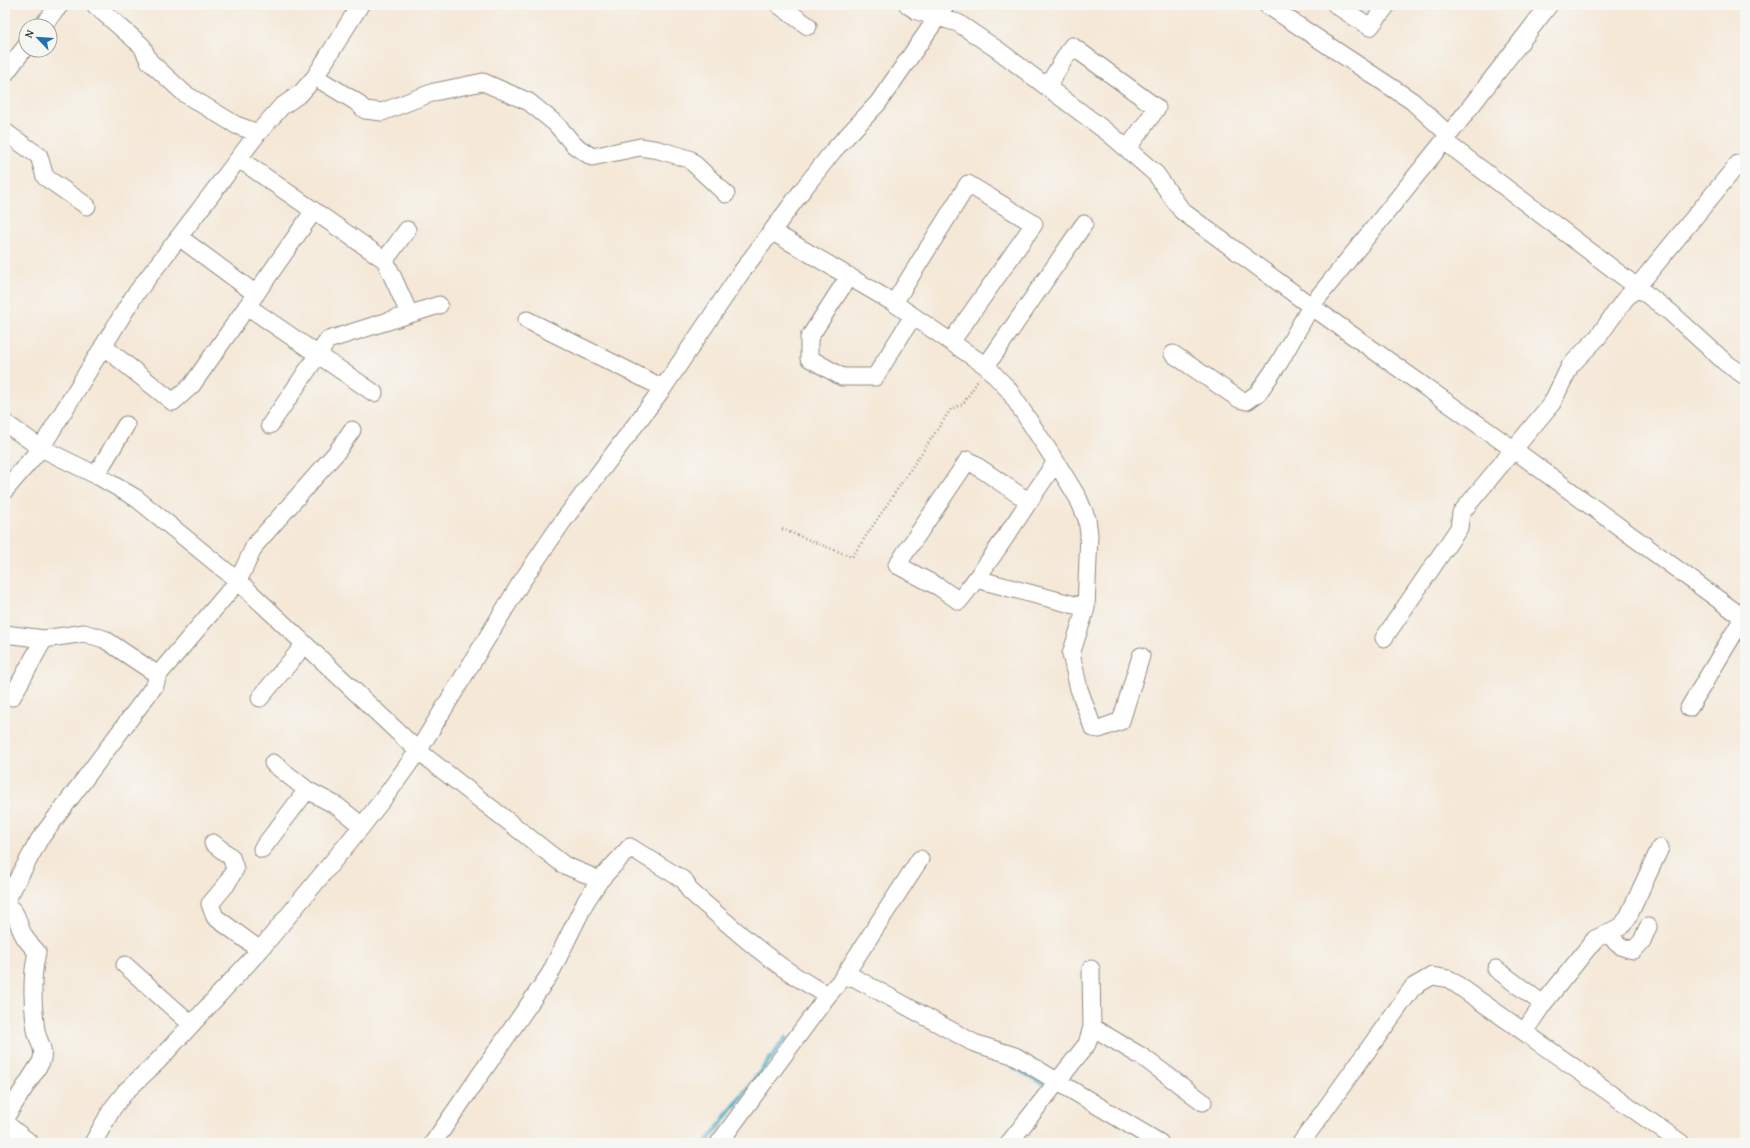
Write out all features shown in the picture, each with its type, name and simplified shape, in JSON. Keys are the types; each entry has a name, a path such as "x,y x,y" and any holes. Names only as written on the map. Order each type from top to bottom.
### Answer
{"street":[{"path":"49,18 60,5"},
{"path":"95,5 142,46 149,61 185,94 236,125 258,133"},
{"path":"5,490 41,448 102,346 134,296 258,133 281,107 301,93 315,76 359,5"},
{"path":"779,5 808,26"},
{"path":"908,5 917,11 942,11 1047,87 1127,149 1156,174 1182,211 1311,306 1743,614 1689,708"},
{"path":"1267,5 1412,101 1446,138 1670,312 1726,363 1745,376"},
{"path":"1336,5 1370,27 1387,5"},
{"path":"1173,354 1239,399 1247,401 1258,393 1279,363 1311,306 1446,138 1549,5"},
{"path":"93,1143 112,1109 126,1091 157,1062 260,950 362,826 418,751 535,561 663,388 740,274 833,152 878,103 942,11"},
{"path":"1047,87 1072,46 1157,108 1127,149"},
{"path":"5,74 18,57"},
{"path":"315,76 355,101 365,110 382,112 434,92 483,82 529,102 556,124 574,145 592,157 640,147 659,150 689,159 726,194"},
{"path":"5,132 39,156 45,177 87,206"},
{"path":"239,159 313,212 385,260 409,313"},
{"path":"1384,638 1459,528 1461,513 1552,403 1570,366 1598,337 1625,299 1637,287 1738,164 1745,169"},
{"path":"894,303 968,184 1034,224 951,342"},
{"path":"102,346 173,402 192,385 313,212"},
{"path":"986,366 1084,224"},
{"path":"385,260 407,230"},
{"path":"773,232 894,303 986,366 1008,389 1056,462 1078,498 1088,519 1089,534 1086,608 1071,654 1079,689 1093,728 1098,729 1121,720 1141,656"},
{"path":"179,237 317,354 374,393"},
{"path":"849,276 809,338 810,358 842,376 875,377 913,316"},
{"path":"270,424 328,340 409,313 439,305"},
{"path":"527,320 663,388"},
{"path":"5,423 41,448 96,475 136,498 238,581 418,751 564,865 600,880"},
{"path":"96,475 126,425"},
{"path":"5,1118 41,1062 44,1054 36,1032 33,1003 33,971 37,952 26,940 15,911 5,904 39,840 155,685 158,675 238,581 255,545 336,453 352,430"},
{"path":"1028,501 968,460 897,565 938,587 959,601 976,579 1056,462"},
{"path":"976,579 1086,608"},
{"path":"6,635 44,639 84,633 97,637 121,649 158,675"},
{"path":"12,697 44,639"},
{"path":"260,698 305,644"},
{"path":"273,763 307,790 337,806 362,826"},
{"path":"262,849 307,790"},
{"path":"213,843 231,857 235,869 226,885 210,904 215,917 260,950"},
{"path":"433,1143 550,974 586,901 600,880 630,847 685,881 690,891 767,956 802,982 828,995"},
{"path":"1524,1032 1543,1004 1595,939 1622,926 1628,917 1660,848"},
{"path":"719,1143 828,995 842,979 920,859"},
{"path":"1610,932 1614,942 1624,949 1634,950 1642,941 1648,927"},
{"path":"125,965 191,1024"},
{"path":"1496,968 1543,1004"},
{"path":"1008,1143 1087,1044 1092,1027 1091,969"},
{"path":"1301,1143 1413,987 1424,979 1432,976 1449,979 1681,1143"},
{"path":"842,979 853,978 974,1043 1015,1056 1160,1143"},
{"path":"1092,1027 1144,1058 1203,1102"},
{"path":"5,1123 30,1143"}],"path":[{"path":"782,529 852,557 951,409 963,404 986,366"}],"waterway":[{"path":"706,1143 786,1038"},
{"path":"1011,1065 1044,1084"}]}
